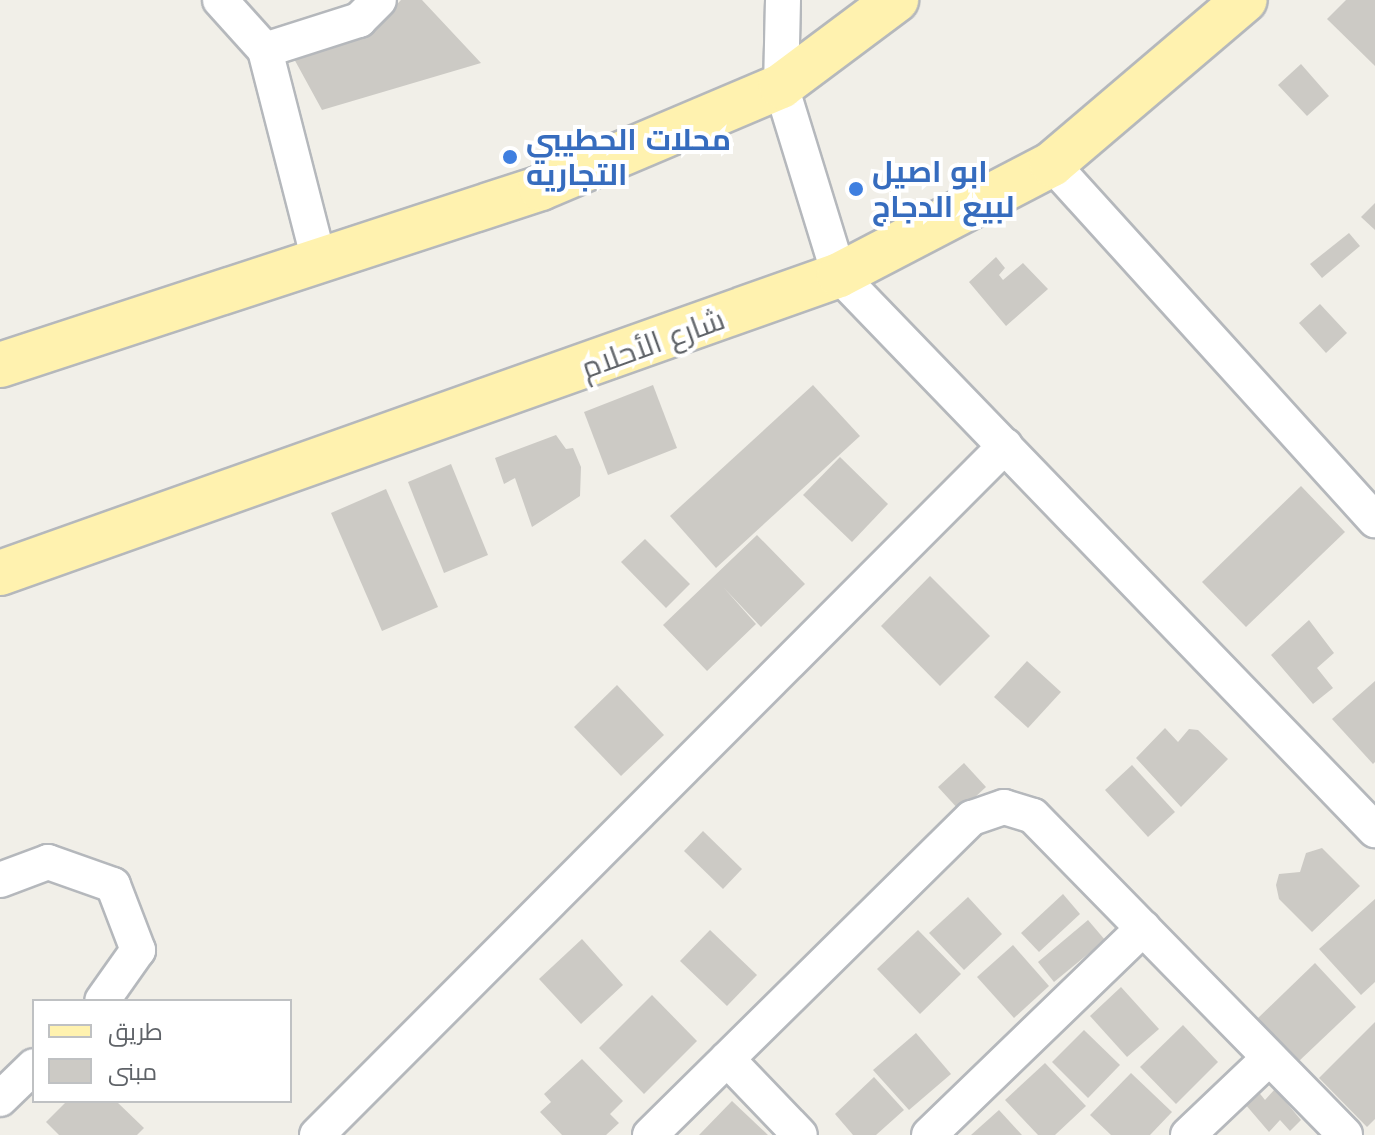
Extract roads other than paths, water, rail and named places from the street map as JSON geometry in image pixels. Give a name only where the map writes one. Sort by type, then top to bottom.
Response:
[{"type":"main road","points":[[0,365],[541,188],[781,86],[896,0]]},
{"type":"main road","name":"شارع الأحلام","points":[[0,573],[839,275],[1052,164],[1245,0]]},
{"type":"street","points":[[220,0],[265,50],[319,261]]},
{"type":"street","points":[[265,50],[359,20],[379,0]]},
{"type":"street","points":[[783,0],[781,86],[839,275],[1375,830]]},
{"type":"street","points":[[1052,164],[1375,520]]},
{"type":"street","points":[[317,1135],[1005,446]]},
{"type":"street","points":[[650,1135],[972,818],[1004,807],[1033,816],[1345,1135]]},
{"type":"street","points":[[0,880],[48,862],[113,885],[138,950],[103,999]]},
{"type":"street","points":[[929,1135],[1143,928]]},
{"type":"street","points":[[1188,1135],[1269,1058]]},
{"type":"street","points":[[727,1059],[800,1135]]},
{"type":"street","points":[[0,1099],[32,1068]]},
{"type":"place","name":"محلات الحطيبي التجاريه","points":[[510,157]]},
{"type":"place","name":"ابو اصيل لبيع الدجاج","points":[[856,189]]}]
